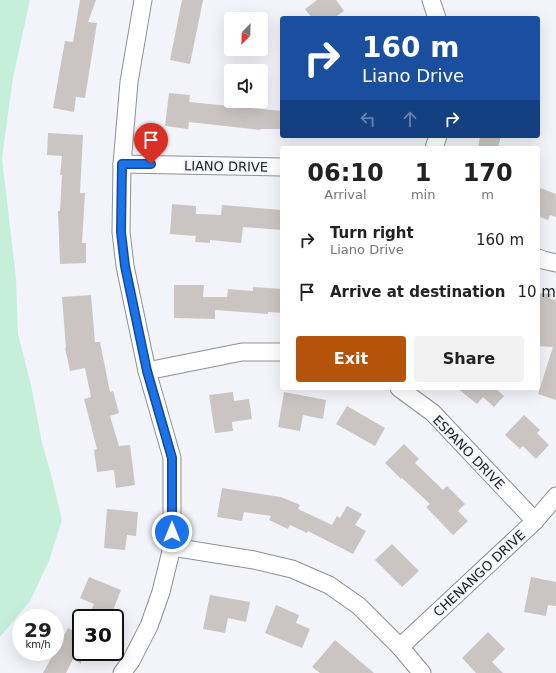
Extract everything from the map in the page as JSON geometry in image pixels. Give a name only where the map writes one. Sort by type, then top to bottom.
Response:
[{"type":"street","points":[[122,673],[131,661],[149,626],[161,592],[172,547],[172,458],[147,371],[125,266],[121,232],[122,164],[129,82],[143,0]]},
{"type":"street","points":[[431,0],[436,16]]},
{"type":"street","name":"LIANO DRIVE","points":[[122,164],[280,167]]},
{"type":"street","points":[[540,259],[556,262]]},
{"type":"street","points":[[147,371],[242,352],[280,352]]},
{"type":"street","name":"ESPANO DRIVE","points":[[403,390],[433,413],[535,520]]},
{"type":"street","name":"CHENANGO DRIVE","points":[[400,647],[535,520],[556,496]]},
{"type":"street","points":[[172,547],[262,562],[292,569],[328,584],[359,606],[400,647],[422,673]]},
{"type":"green space","points":[[0,0],[30,0],[13,78],[2,158],[16,278],[18,334],[31,385],[42,443],[62,520],[49,561],[30,601],[23,609],[12,609],[12,623],[0,637]]},
{"type":"building","points":[[80,0],[96,0],[88,22],[97,23],[85,98],[76,97],[74,112],[53,108],[65,41],[73,42]]},
{"type":"building","points":[[182,0],[203,0],[190,64],[170,60]]},
{"type":"building","points":[[317,0],[336,0],[344,11],[337,16],[310,16],[305,9]]},
{"type":"building","points":[[169,93],[190,95],[189,102],[224,105],[224,108],[251,108],[280,111],[280,129],[260,130],[189,122],[188,129],[165,126]]},
{"type":"building","points":[[48,133],[83,135],[80,193],[85,193],[82,243],[86,243],[86,263],[60,264],[58,211],[60,211],[62,175],[60,175],[62,156],[47,155]]},
{"type":"building","points":[[480,138],[500,138],[498,146],[478,146]]},
{"type":"building","points":[[540,188],[556,194],[556,217],[550,215],[548,220],[540,217]]},
{"type":"building","points":[[172,204],[196,206],[196,214],[221,215],[222,205],[280,210],[280,230],[243,227],[241,243],[210,240],[210,243],[195,242],[196,236],[170,234]]},
{"type":"building","points":[[174,285],[204,285],[203,297],[227,297],[228,289],[253,291],[253,287],[280,289],[280,313],[268,312],[268,314],[215,310],[215,319],[174,318]]},
{"type":"building","points":[[540,293],[551,294],[550,299],[556,300],[556,400],[538,394],[553,347],[540,346]]},
{"type":"building","points":[[91,295],[95,342],[100,342],[110,392],[113,391],[119,413],[110,416],[119,446],[130,445],[135,485],[116,488],[114,470],[97,472],[94,450],[97,449],[84,399],[91,397],[85,368],[70,371],[65,348],[62,297]]},
{"type":"building","points":[[460,390],[497,390],[504,396],[494,407],[483,397],[477,404]]},
{"type":"building","points":[[233,392],[234,401],[249,399],[252,419],[232,422],[233,431],[215,433],[209,395]]},
{"type":"building","points":[[284,392],[326,400],[323,419],[303,415],[300,431],[278,427]]},
{"type":"building","points":[[347,406],[385,428],[375,446],[336,424]]},
{"type":"building","points":[[524,415],[540,430],[537,433],[549,445],[536,459],[523,446],[520,449],[505,435]]},
{"type":"building","points":[[404,444],[419,459],[415,463],[443,490],[447,486],[465,504],[458,511],[468,521],[453,535],[426,507],[430,504],[385,463]]},
{"type":"building","points":[[222,488],[281,497],[300,505],[298,509],[332,525],[337,516],[340,518],[347,506],[362,514],[355,525],[366,531],[353,554],[308,531],[307,533],[290,525],[288,529],[269,520],[271,516],[244,512],[242,521],[217,517]]},
{"type":"building","points":[[107,509],[138,512],[136,536],[127,535],[125,550],[104,548]]},
{"type":"building","points":[[392,544],[419,571],[402,587],[375,560]]},
{"type":"building","points":[[89,577],[121,590],[114,609],[92,609],[94,604],[80,598]]},
{"type":"building","points":[[531,577],[556,582],[556,606],[548,605],[546,616],[524,612]]},
{"type":"building","points":[[210,595],[250,602],[246,622],[228,618],[225,633],[203,629]]},
{"type":"building","points":[[276,605],[299,615],[296,623],[310,629],[302,648],[265,633]]},
{"type":"building","points":[[68,628],[72,630],[72,661],[66,673],[43,673],[50,661],[64,661],[64,635]]},
{"type":"building","points":[[488,632],[505,649],[492,662],[503,673],[476,673],[462,658]]},
{"type":"building","points":[[335,640],[374,673],[320,673],[312,667]]},
{"type":"route","points":[[151,164],[122,164],[121,232],[125,266],[147,371],[172,458],[172,532]]}]
